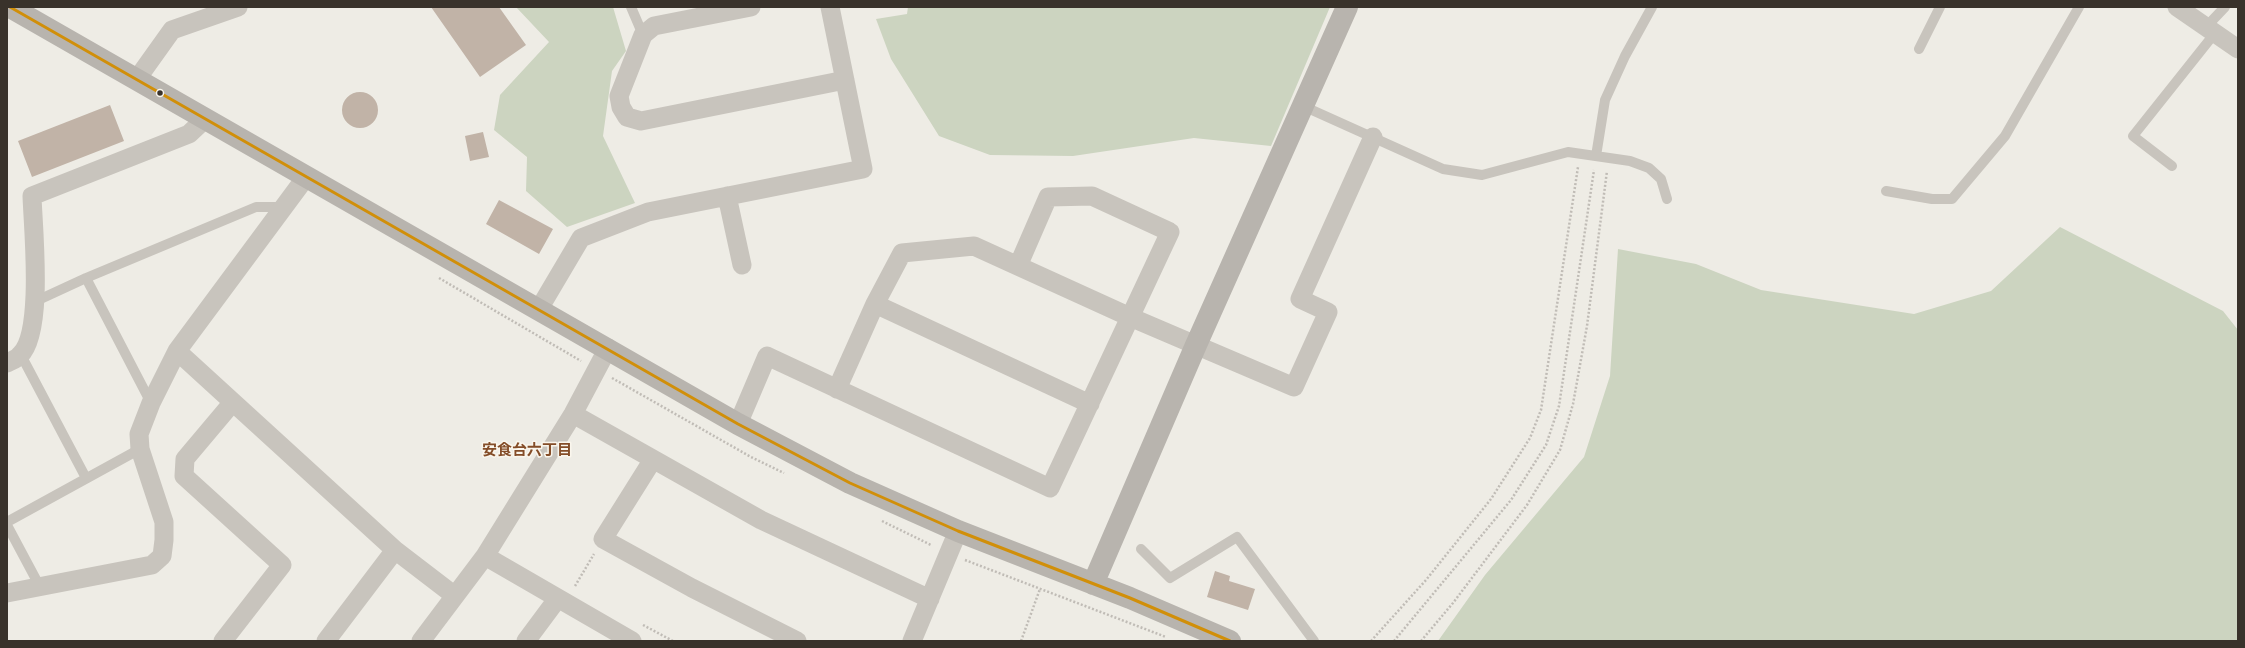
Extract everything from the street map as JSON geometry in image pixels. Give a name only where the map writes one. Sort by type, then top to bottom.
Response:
[{"type":"street","points":[[10,7],[608,348],[738,424],[850,483],[958,531],[1093,584],[1230,641]]},
{"type":"street","points":[[138,79],[172,30],[238,7]]},
{"type":"street","points":[[539,309],[581,238],[648,212],[863,169],[830,7]]},
{"type":"street","points":[[1093,584],[1196,345],[1347,7]]},
{"type":"street","points":[[2177,7],[2238,49]]},
{"type":"street","points":[[744,8],[654,26],[643,35],[619,96],[621,107],[626,117],[641,121],[845,80]]},
{"type":"street","points":[[14,359],[31,334],[36,284],[32,196],[188,134],[205,119]]},
{"type":"street","points":[[837,389],[875,304],[902,253],[974,246],[1130,317],[1294,387],[1328,312],[1300,299],[1373,137]]},
{"type":"street","points":[[7,592],[152,565],[162,556],[164,522],[140,449],[139,434],[151,403],[177,351],[306,177]]},
{"type":"street","points":[[726,196],[742,265]]},
{"type":"street","points":[[738,424],[767,356],[1050,488],[1170,232],[1092,196],[1048,196],[1018,266]]},
{"type":"street","points":[[875,304],[1090,404]]},
{"type":"street","points":[[422,641],[485,556],[573,414],[608,348]]},
{"type":"street","points":[[177,351],[395,550],[456,596]]},
{"type":"street","points":[[223,641],[282,565],[184,476],[185,459],[233,402]]},
{"type":"street","points":[[573,414],[652,460],[761,520],[930,599]]},
{"type":"street","points":[[652,460],[603,539],[699,592],[797,641]]},
{"type":"street","points":[[912,641],[958,531]]},
{"type":"street","points":[[326,641],[395,550]]},
{"type":"street","points":[[485,556],[631,641]]},
{"type":"street","points":[[526,641],[558,598]]},
{"type":"lane","points":[[631,7],[643,35]]},
{"type":"lane","points":[[1596,156],[1605,100],[1625,56],[1652,7]]},
{"type":"lane","points":[[1919,48],[1940,7]]},
{"type":"lane","points":[[1886,190],[1932,199],[1952,199],[2005,136],[2079,7]]},
{"type":"lane","points":[[2172,166],[2133,136],[2211,30],[2225,7]]},
{"type":"lane","points":[[1303,106],[1443,169],[1482,175],[1568,152],[1630,161],[1649,168],[1661,179],[1667,198]]},
{"type":"lane","points":[[34,302],[86,278],[256,207],[284,207]]},
{"type":"lane","points":[[86,278],[151,403]]},
{"type":"lane","points":[[14,359],[86,478]]},
{"type":"lane","points":[[39,585],[7,524],[86,478],[140,449]]},
{"type":"lane","points":[[1141,549],[1170,578],[1237,537],[1314,641]]},
{"type":"path","points":[[1371,641],[1426,580],[1491,499],[1530,438],[1541,410],[1580,153]]},
{"type":"path","points":[[1394,641],[1511,500],[1546,445],[1559,406],[1596,156]]},
{"type":"path","points":[[1421,641],[1453,603],[1527,505],[1560,450],[1572,404],[1587,326],[1609,157]]},
{"type":"path","points":[[574,586],[603,539]]},
{"type":"path","points":[[1021,641],[1047,567]]},
{"type":"green space","points":[[516,7],[613,7],[626,51],[612,71],[603,136],[635,203],[567,227],[526,191],[527,157],[494,130],[500,95],[549,42]]},
{"type":"green space","points":[[908,7],[1330,7],[1271,146],[1194,138],[1073,156],[990,155],[939,136],[891,59],[876,19],[907,14]]},
{"type":"green space","points":[[2060,227],[2223,311],[2238,330],[2238,641],[1438,641],[1485,575],[1584,457],[1610,376],[1618,249],[1696,264],[1761,290],[1914,314],[1991,291]]},
{"type":"building","points":[[431,7],[499,7],[526,45],[480,77]]},
{"type":"building","points":[[364,92],[373,97],[377,103],[377,117],[373,123],[364,128],[356,128],[347,123],[343,117],[342,106],[347,97],[353,93]]},
{"type":"building","points":[[110,105],[124,141],[32,177],[18,141]]},
{"type":"building","points":[[483,132],[489,157],[470,161],[465,136]]},
{"type":"building","points":[[499,200],[553,229],[539,254],[486,224]]},
{"type":"building","points":[[1215,571],[1230,576],[1229,581],[1255,589],[1248,610],[1207,597]]},
{"type":"transit line","points":[[10,7],[738,424],[850,483],[958,531],[1130,598],[1230,641]]},
{"type":"district","name":"安食台六丁目","points":[[527,451]]}]
